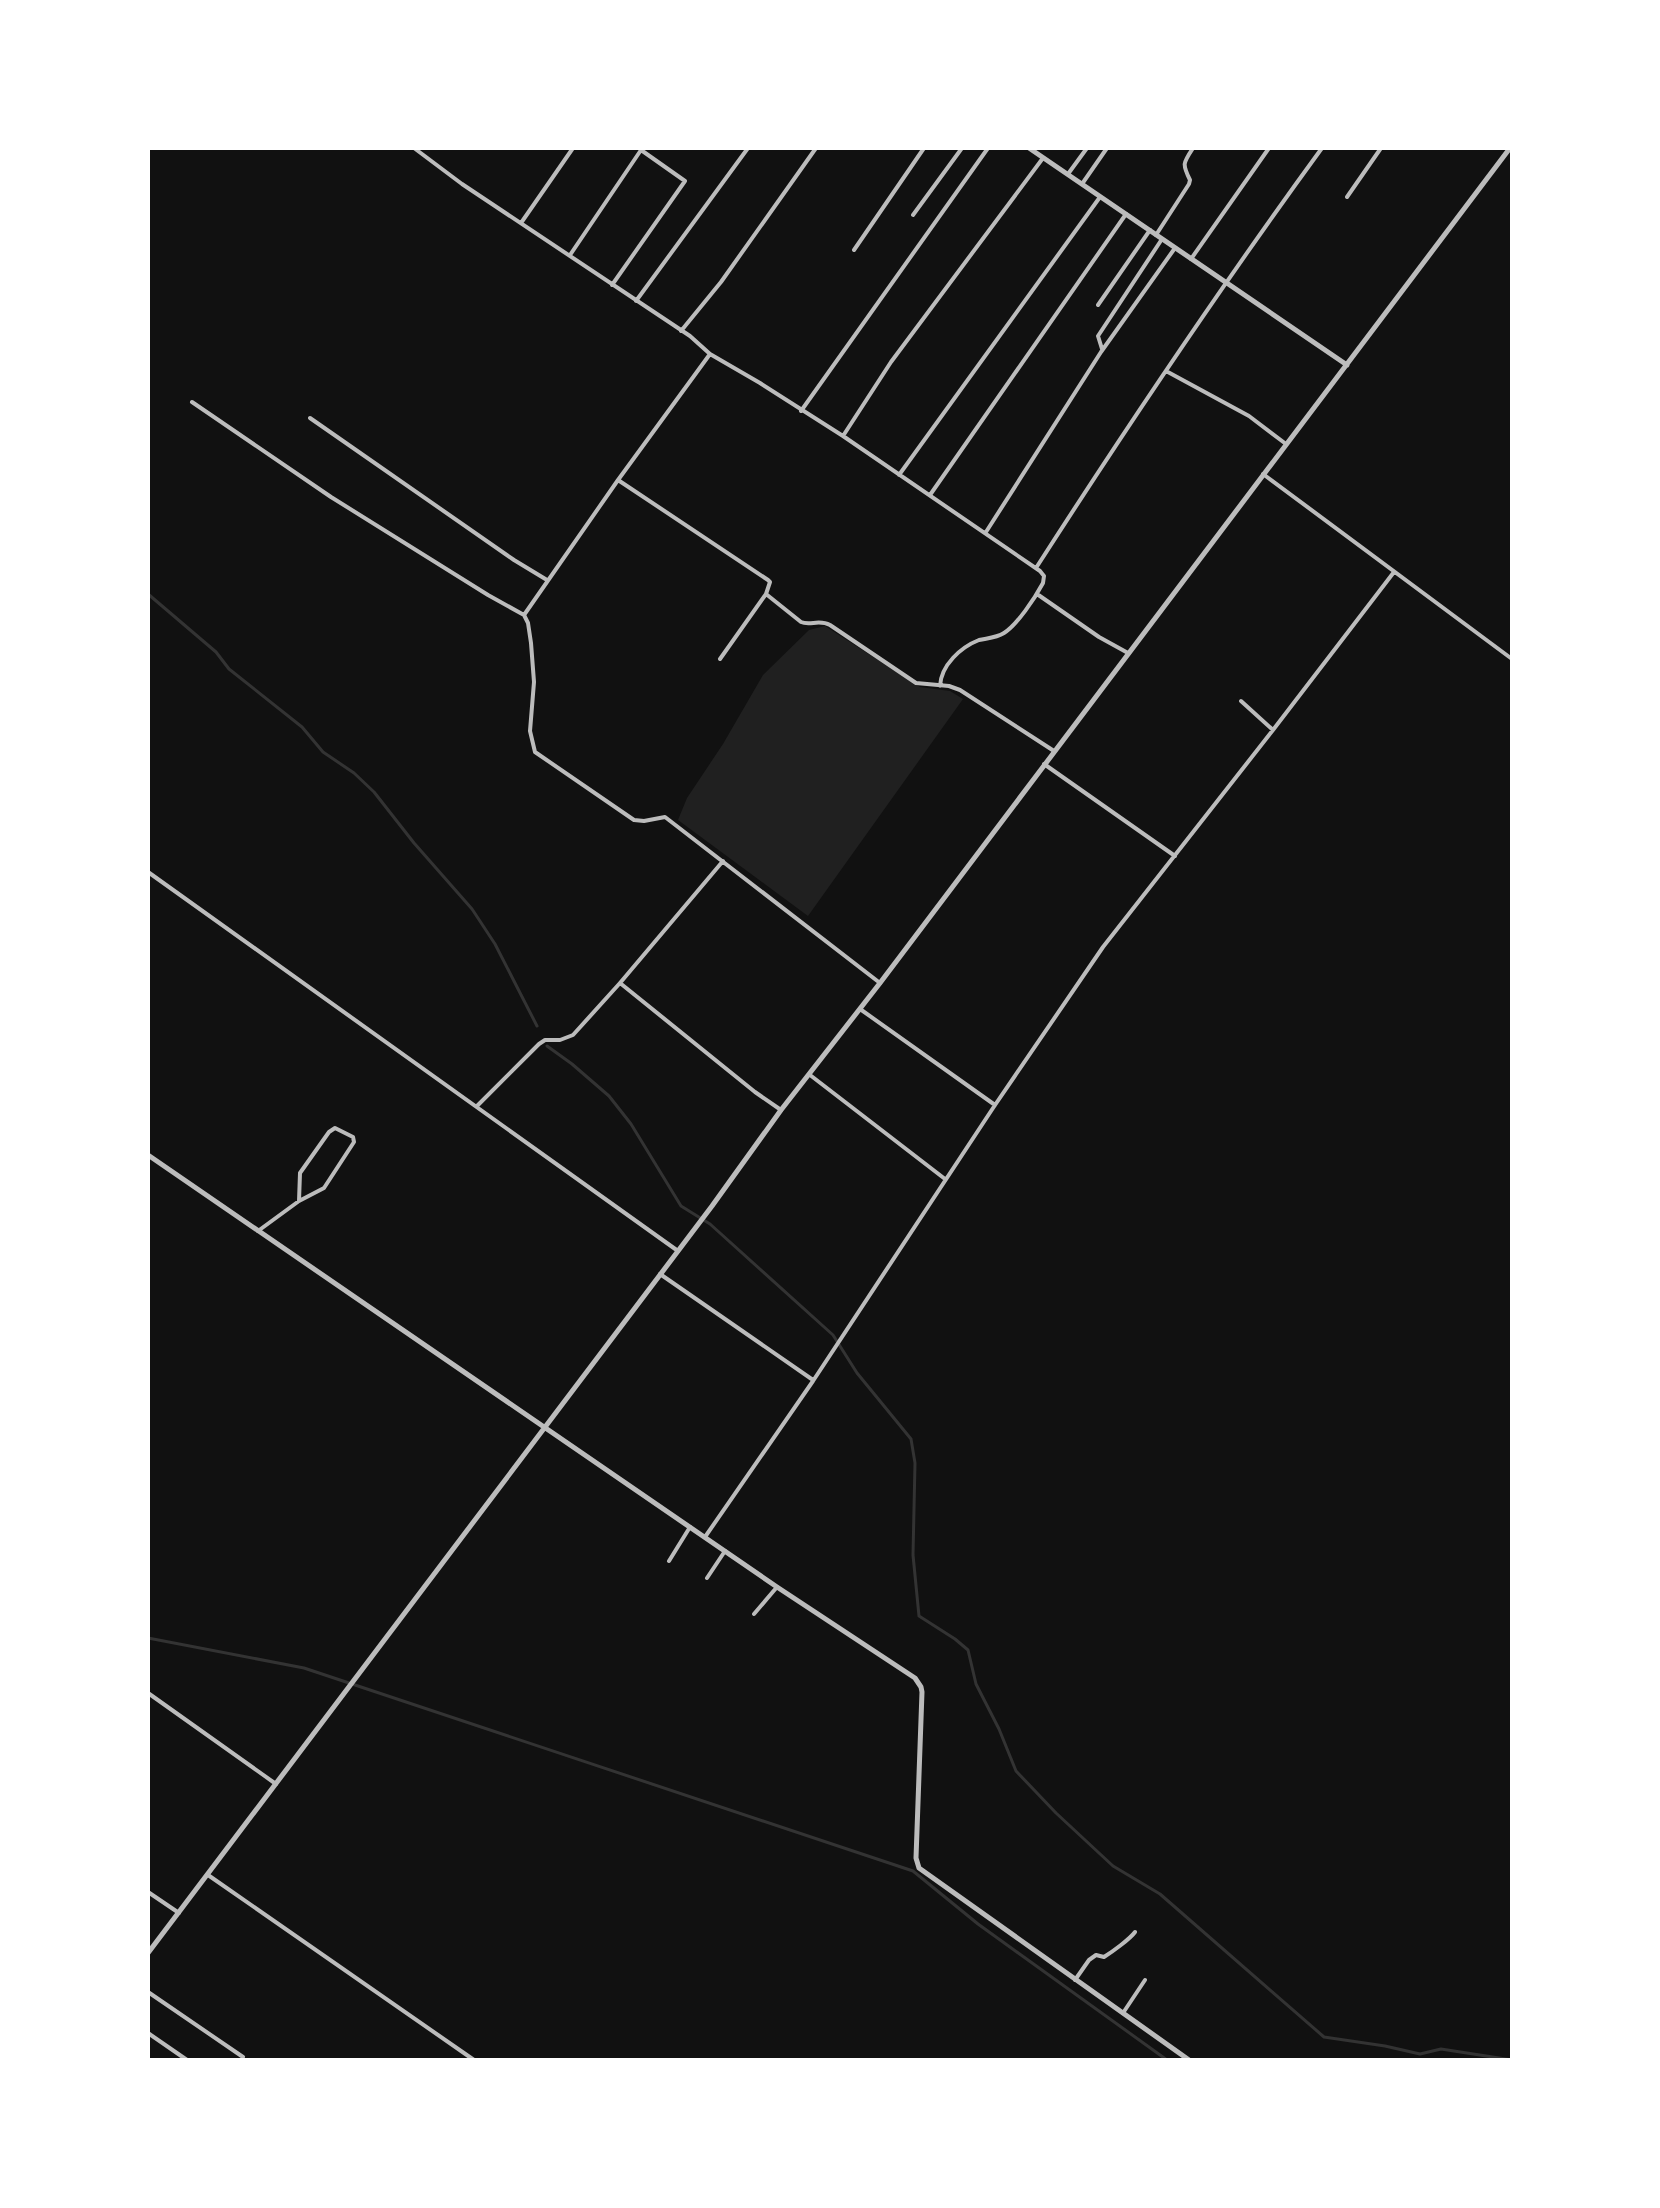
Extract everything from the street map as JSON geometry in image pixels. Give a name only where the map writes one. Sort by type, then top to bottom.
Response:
[{"type":"street","points":[[414,148],[690,336],[710,354],[843,436],[1044,576],[1037,594],[1003,634],[980,640],[958,652],[942,673],[940,686]]},
{"type":"street","points":[[521,223],[573,148]]},
{"type":"street","points":[[636,301],[748,148]]},
{"type":"street","points":[[681,331],[721,282],[816,148]]},
{"type":"street","points":[[854,250],[924,148]]},
{"type":"street","points":[[913,215],[962,148]]},
{"type":"street","points":[[801,411],[988,148]]},
{"type":"street","points":[[1029,148],[1347,365]]},
{"type":"street","points":[[1068,174],[1087,148]]},
{"type":"street","points":[[1082,184],[1107,148]]},
{"type":"street","points":[[1101,352],[1098,336],[1189,184],[1184,163],[1193,148]]},
{"type":"street","points":[[1191,259],[1269,148]]},
{"type":"street","points":[[1036,568],[1114,446],[1322,148]]},
{"type":"street","points":[[1347,197],[1381,148]]},
{"type":"street","points":[[148,1953],[695,1229],[781,1110],[1510,148]]},
{"type":"street","points":[[570,255],[642,149],[685,181],[612,285]]},
{"type":"street","points":[[843,436],[891,362],[1043,158]]},
{"type":"street","points":[[899,475],[1100,197]]},
{"type":"street","points":[[930,495],[1126,214]]},
{"type":"street","points":[[1098,305],[1156,235]]},
{"type":"street","points":[[986,533],[1101,352],[1175,248]]},
{"type":"street","points":[[524,615],[710,354]]},
{"type":"street","points":[[1166,371],[1249,416],[1286,444]]},
{"type":"street","points":[[192,402],[331,497],[524,615],[531,643],[534,682],[530,731],[535,752],[634,820],[665,817],[880,983]]},
{"type":"street","points":[[310,418],[547,580]]},
{"type":"street","points":[[1263,474],[1512,659]]},
{"type":"street","points":[[618,480],[770,582],[766,594],[720,659]]},
{"type":"street","points":[[705,1537],[1103,947],[1394,572]]},
{"type":"street","points":[[766,594],[801,622],[822,621],[830,625],[916,683],[960,690],[1054,751]]},
{"type":"street","points":[[1037,594],[1128,653]]},
{"type":"street","points":[[1241,701],[1273,730]]},
{"type":"street","points":[[1044,764],[1175,856]]},
{"type":"street","points":[[477,1107],[539,1044],[573,1035],[723,861]]},
{"type":"street","points":[[148,872],[678,1251]]},
{"type":"street","points":[[620,983],[781,1110]]},
{"type":"street","points":[[860,1009],[995,1105]]},
{"type":"street","points":[[810,1075],[945,1179]]},
{"type":"street","points":[[258,1231],[299,1201],[324,1188],[354,1142],[353,1137],[335,1128],[329,1132],[300,1173],[299,1201]]},
{"type":"street","points":[[148,1155],[777,1587],[915,1678],[921,1687],[916,1858],[919,1868],[1189,2060]]},
{"type":"street","points":[[660,1274],[813,1381]]},
{"type":"street","points":[[669,1561],[690,1527]]},
{"type":"street","points":[[707,1578],[725,1551]]},
{"type":"street","points":[[754,1614],[777,1587]]},
{"type":"street","points":[[148,1693],[276,1784]]},
{"type":"street","points":[[208,1875],[474,2060]]},
{"type":"street","points":[[148,1892],[179,1913]]},
{"type":"street","points":[[1075,1980],[1089,1960],[1096,1955],[1104,1957],[1135,1932]]},
{"type":"street","points":[[1123,2013],[1145,1980]]},
{"type":"street","points":[[148,1992],[243,2057]]},
{"type":"street","points":[[148,2033],[187,2060]]},
{"type":"shaded area","points":[[825,626],[920,687],[950,691],[963,699],[808,916],[678,820],[687,798],[763,675],[809,630]]},
{"type":"waterway","points":[[148,594],[216,652],[229,669],[302,727],[323,752],[354,773],[374,792],[472,909],[495,944],[537,1026]]},
{"type":"waterway","points":[[547,1046],[609,1096],[631,1124],[681,1206],[710,1224],[833,1335],[857,1373],[911,1439],[915,1463],[913,1555],[919,1616],[968,1650],[976,1684],[1016,1771],[1113,1866],[1160,1894],[1324,2037],[1420,2054],[1441,2049],[1512,2060]]},
{"type":"waterway","points":[[148,1638],[304,1668],[913,1871],[978,1924],[1167,2060]]}]
